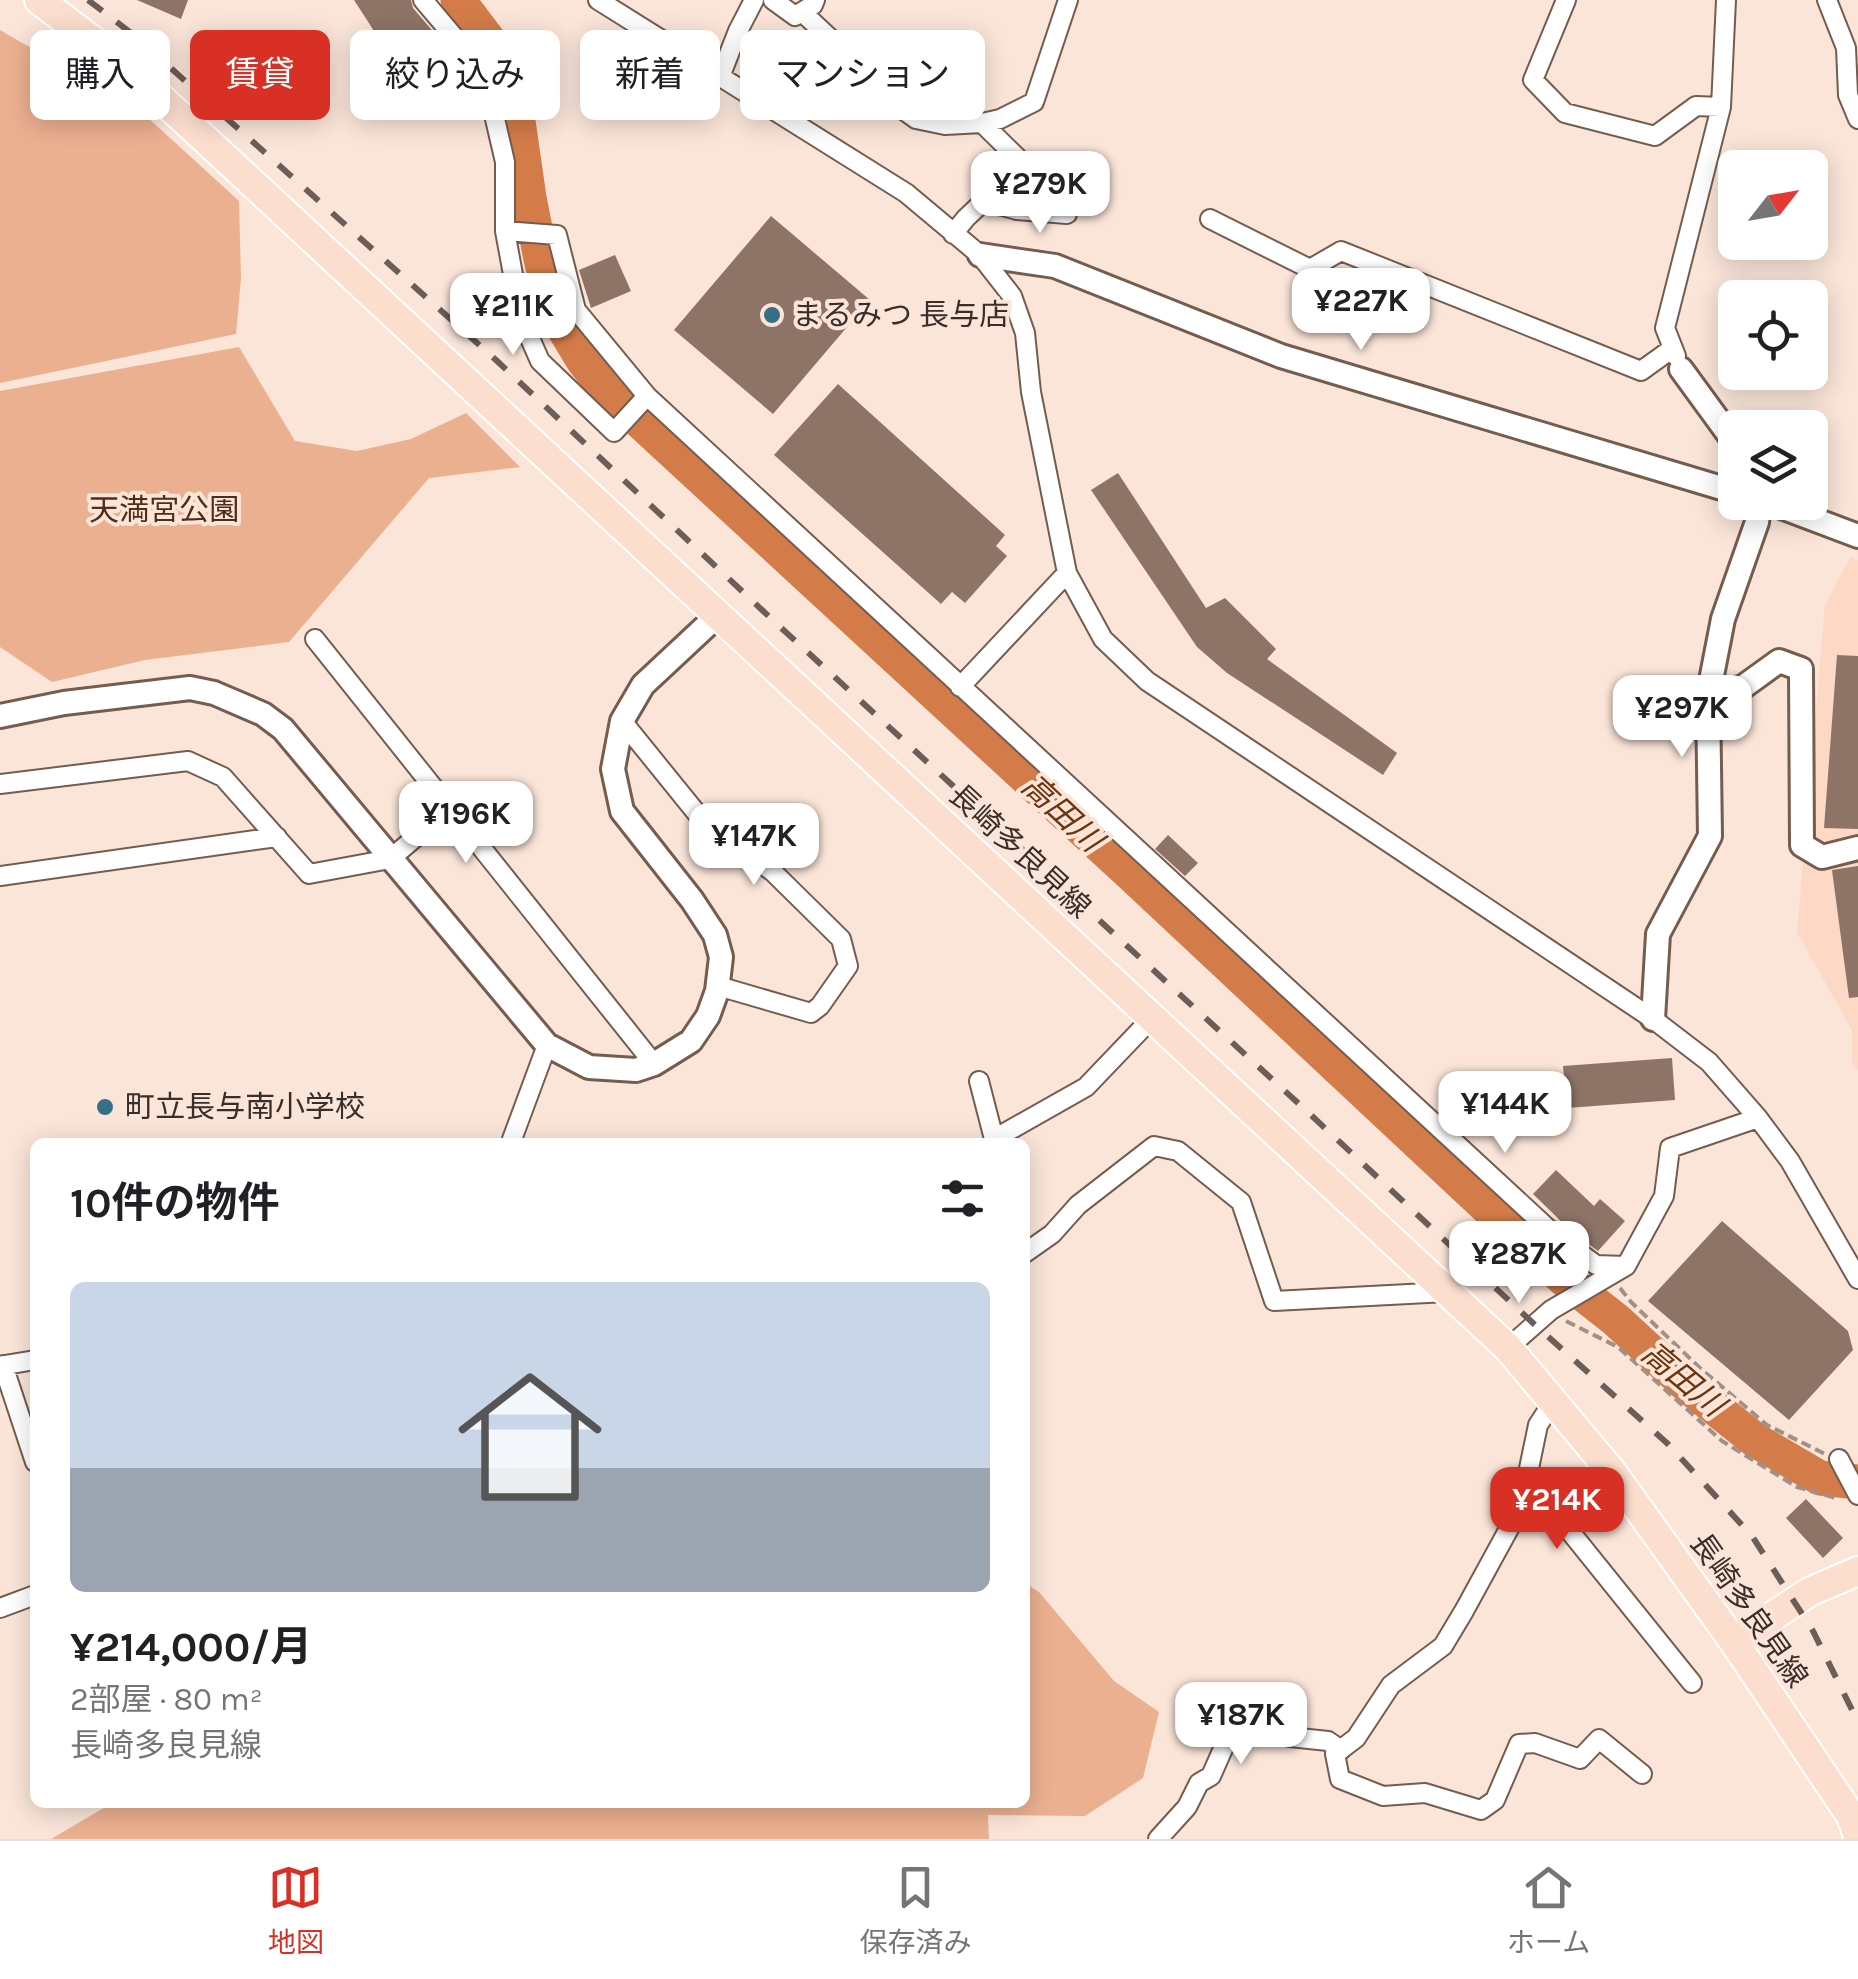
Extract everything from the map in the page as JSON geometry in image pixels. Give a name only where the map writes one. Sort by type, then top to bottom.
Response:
[{"type":"main road","name":"長崎多良見線","points":[[39,0],[125,65],[1508,1348],[1612,1472],[1734,1642],[1851,1816],[1858,1836]]},
{"type":"main road","points":[[1734,1642],[1809,1592],[1858,1571]]},
{"type":"street","points":[[423,0],[468,52],[492,106],[505,162],[504,232],[521,318],[540,361],[614,432],[647,396]]},
{"type":"street","points":[[598,0],[646,30]]},
{"type":"street","points":[[754,0],[720,77],[906,194],[980,255],[1012,296],[1025,333],[1031,392],[1068,573],[1103,639],[1147,681],[1654,1019],[1708,1062],[1790,1161],[1858,1279]]},
{"type":"street","points":[[773,0],[795,16],[808,6],[835,43],[888,99],[916,119],[945,125],[982,124],[1034,102],[1068,0]]},
{"type":"street","points":[[1566,0],[1533,80],[1565,114],[1655,136],[1696,106],[1721,107]]},
{"type":"street","points":[[1718,418],[1677,359],[1665,328],[1721,107],[1726,0]]},
{"type":"street","points":[[1827,0],[1846,48],[1848,96],[1858,118]]},
{"type":"street","points":[[982,124],[1046,186],[1017,210]]},
{"type":"street","points":[[953,234],[984,201],[1017,210],[1067,214]]},
{"type":"street","points":[[1210,218],[1310,268],[1341,251],[1641,371],[1677,359]]},
{"type":"street","points":[[504,232],[557,235],[576,310],[647,396],[1555,1235],[1596,1264],[1618,1271]]},
{"type":"street","points":[[980,255],[1056,266],[1281,356],[1718,487]]},
{"type":"street","points":[[1654,1019],[1658,934],[1710,836],[1708,696],[1723,619],[1757,520]]},
{"type":"street","points":[[1816,520],[1858,536]]},
{"type":"street","points":[[960,687],[1068,573]]},
{"type":"street","points":[[0,716],[64,703],[190,688],[214,693],[263,714],[284,729],[546,1045],[589,1067],[636,1070],[654,1064],[691,1040],[708,1016],[718,986],[721,957],[715,935],[692,900],[622,811],[613,769],[622,721],[643,685],[718,615]]},
{"type":"street","points":[[316,639],[654,1064]]},
{"type":"street","points":[[1708,696],[1742,687],[1779,661],[1801,669],[1802,844],[1822,856],[1858,848]]},
{"type":"street","points":[[622,721],[703,822],[773,872],[841,939],[848,966],[811,1013],[718,986]]},
{"type":"street","points":[[0,784],[188,761],[223,777],[309,874],[390,859],[450,808]]},
{"type":"street","points":[[0,876],[276,837]]},
{"type":"street","points":[[999,1138],[1086,1088],[1152,1018]]},
{"type":"street","points":[[512,1138],[546,1045]]},
{"type":"street","points":[[979,1081],[993,1138]]},
{"type":"street","points":[[1508,1348],[1555,1308],[1618,1271],[1664,1196],[1670,1148],[1758,1118]]},
{"type":"street","points":[[1030,1247],[1052,1234],[1078,1205],[1154,1146],[1178,1151],[1241,1202],[1274,1301],[1447,1292]]},
{"type":"street","points":[[30,1361],[2,1366],[30,1447]]},
{"type":"street","points":[[1553,1402],[1538,1425],[1517,1514],[1464,1611],[1443,1646],[1392,1685],[1356,1738],[1335,1754],[1336,1770],[1340,1779],[1383,1796],[1426,1793],[1481,1810],[1495,1800],[1519,1744],[1536,1743],[1580,1759],[1600,1739],[1642,1774]]},
{"type":"street","points":[[1839,1460],[1850,1498]]},
{"type":"street","points":[[1528,1478],[1692,1683]]},
{"type":"street","points":[[0,1608],[30,1596]]},
{"type":"street","points":[[1158,1839],[1187,1807],[1199,1783],[1211,1776],[1238,1715],[1290,1737],[1328,1741],[1341,1750]]},
{"type":"path","points":[[1618,1271],[1630,1302],[1687,1356],[1767,1424],[1839,1460]]},
{"type":"path","points":[[1555,1308],[1566,1321],[1618,1346],[1722,1442],[1797,1487],[1850,1498]]},
{"type":"shaded area","points":[[1851,557],[1858,560],[1858,1070],[1852,1062],[1852,1030],[1797,932],[1825,604]]},
{"type":"green space","points":[[0,30],[30,47],[30,120],[150,120],[239,201],[241,278],[236,334],[0,383]]},
{"type":"green space","name":"天満宮公園","points":[[239,347],[295,441],[357,451],[411,439],[466,413],[520,467],[429,478],[289,642],[145,660],[52,682],[0,647],[0,391]]},
{"type":"green space","points":[[1030,1586],[1114,1681],[1159,1712],[1143,1778],[1085,1816],[988,1815],[989,1839],[51,1839],[104,1808],[1030,1808]]},
{"type":"building","points":[[137,0],[188,0],[181,19]]},
{"type":"building","points":[[354,0],[411,0],[432,30],[373,30]]},
{"type":"building","name":"まるみつ 長与店","points":[[771,216],[870,300],[773,414],[674,330]]},
{"type":"building","points":[[615,255],[631,291],[591,308],[579,270]]},
{"type":"building","points":[[838,384],[1005,535],[996,546],[1007,556],[965,603],[952,592],[941,604],[774,455]]},
{"type":"building","points":[[1118,473],[1206,608],[1225,598],[1276,649],[1267,659],[1397,753],[1383,775],[1227,673],[1197,647],[1091,490]]},
{"type":"building","points":[[1837,655],[1858,656],[1858,829],[1824,828]]},
{"type":"building","points":[[1168,835],[1198,863],[1185,876],[1155,849]]},
{"type":"building","points":[[1858,866],[1858,997],[1849,998],[1832,870]]},
{"type":"building","points":[[1672,1058],[1675,1100],[1567,1108],[1563,1066]]},
{"type":"building","points":[[1556,1170],[1594,1206],[1600,1199],[1625,1221],[1598,1251],[1533,1194]]},
{"type":"building","points":[[1722,1221],[1848,1331],[1853,1350],[1789,1420],[1648,1301]]},
{"type":"building","points":[[1806,1499],[1843,1538],[1823,1558],[1786,1518]]},
{"type":"waterway","name":"高田川","points":[[458,0],[496,50],[518,121],[529,198],[554,312],[607,391],[1564,1279],[1755,1440],[1820,1478],[1858,1482]]},
{"type":"railway","points":[[88,0],[135,36],[496,360],[777,624],[1668,1444],[1752,1536],[1813,1631],[1858,1722]]},
{"type":"place","name":"まるみつ 長与店","points":[[772,315]]},
{"type":"place","name":"町立長与南小学校","points":[[105,1107]]}]
